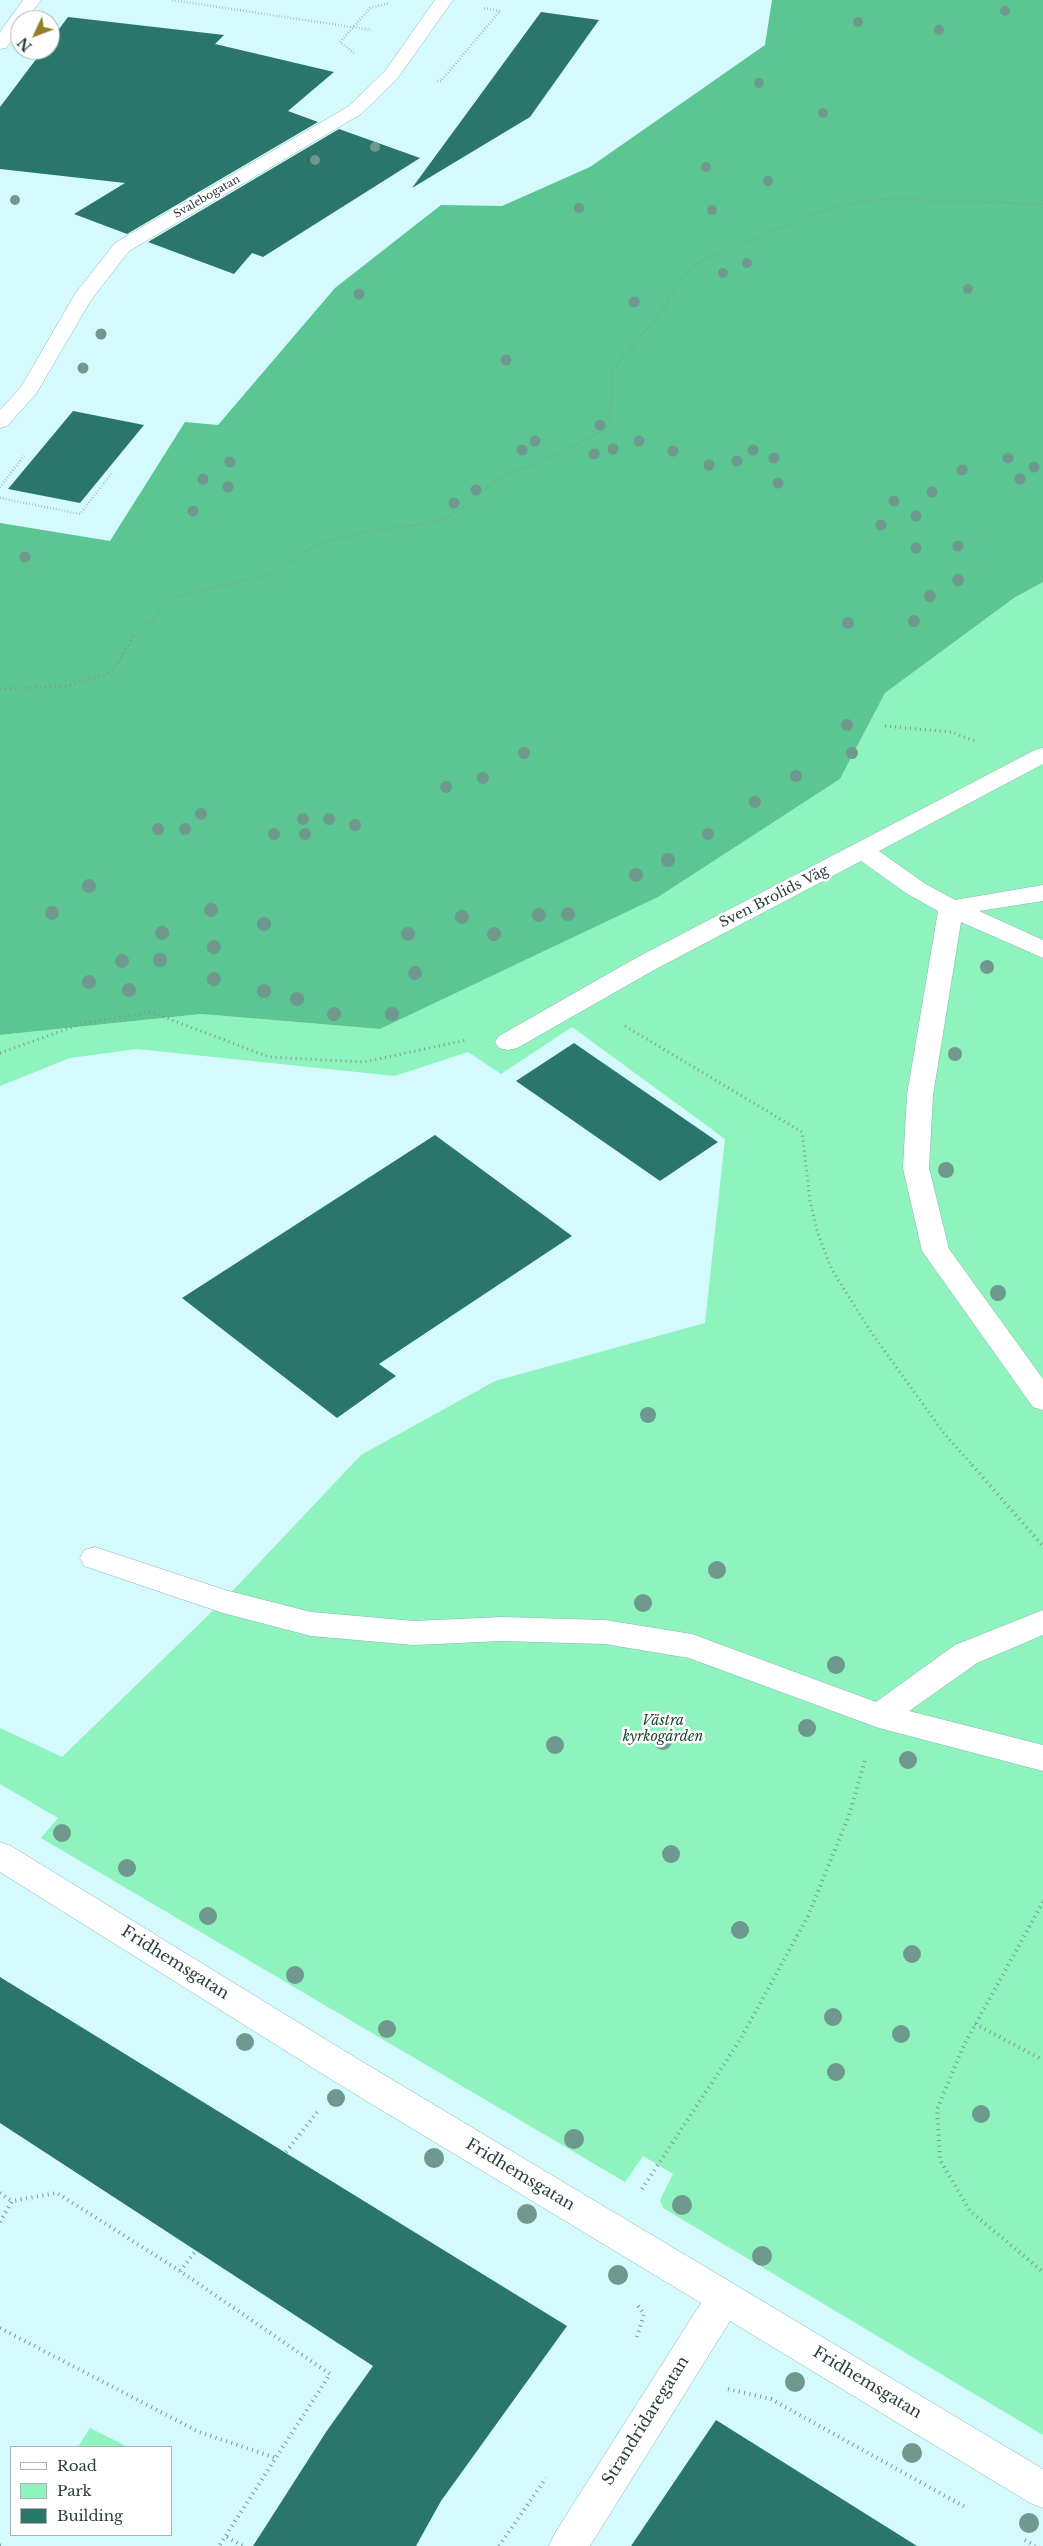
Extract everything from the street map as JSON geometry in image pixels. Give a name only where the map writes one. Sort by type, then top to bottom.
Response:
[{"type":"street","points":[[0,44],[32,0]]},
{"type":"street","name":"Svalebogatan","points":[[0,422],[28,390],[82,298],[122,247],[355,110],[390,75],[444,0]]},
{"type":"street","name":"Sven Brolids Väg","points":[[508,1042],[645,964],[1036,759]]},
{"type":"street","points":[[863,851],[915,888],[951,908],[1043,950]]},
{"type":"street","points":[[951,908],[1043,893]]},
{"type":"street","points":[[951,908],[920,1095],[916,1168],[936,1251],[1043,1400]]},
{"type":"street","points":[[95,1558],[223,1602],[311,1624],[414,1633],[502,1629],[605,1632],[692,1646],[879,1716],[1043,1758]]},
{"type":"street","points":[[879,1716],[966,1654],[1043,1622]]},
{"type":"street","name":"Fridhemsgatan","points":[[0,1855],[358,2077],[1043,2490]]},
{"type":"street","name":"Strandridaregatan","points":[[568,2546],[725,2297]]},
{"type":"path","points":[[172,0],[264,12],[417,38]]},
{"type":"path","points":[[0,689],[66,686],[93,680],[108,674],[117,665],[133,635],[179,596],[270,575],[318,543],[372,531],[428,523],[448,517],[466,506],[498,479],[559,453],[604,430],[610,424],[612,371],[666,306],[675,287],[700,261],[815,214],[859,201],[887,199],[1043,204]]},
{"type":"path","points":[[0,487],[26,454],[17,452]]},
{"type":"path","points":[[0,498],[80,514],[112,473]]},
{"type":"path","points":[[885,726],[951,732],[1036,759]]},
{"type":"path","points":[[581,1000],[802,1132],[810,1201],[818,1234],[832,1270],[871,1332],[943,1432],[1043,1546]]},
{"type":"path","points":[[0,1053],[84,1023],[151,1012],[269,1057],[364,1062],[470,1040],[508,1042]]},
{"type":"path","points":[[614,2231],[740,2040],[808,1916],[850,1815],[879,1716]]},
{"type":"path","points":[[1043,1902],[964,2045],[937,2109],[940,2160],[970,2211],[1043,2272]]},
{"type":"path","points":[[975,2024],[1043,2060]]},
{"type":"path","points":[[0,2193],[12,2201],[57,2193],[180,2271],[330,2374],[227,2537],[219,2546]]},
{"type":"path","points":[[0,2222],[12,2201]]},
{"type":"path","points":[[180,2271],[196,2251]]},
{"type":"path","points":[[632,2300],[644,2314],[636,2340]]},
{"type":"path","points":[[0,2328],[200,2432],[276,2458]]},
{"type":"path","points":[[720,2393],[727,2389],[771,2399],[976,2513]]},
{"type":"path","points":[[499,2546],[548,2475]]},
{"type":"path","points":[[1018,2536],[1035,2546]]},
{"type":"path","points":[[227,2537],[243,2546]]},
{"type":"green space","points":[[772,0],[1043,0],[1043,582],[1014,598],[885,693],[840,779],[658,897],[380,1029],[201,1014],[0,1035],[0,523],[110,541],[185,422],[218,425],[335,288],[441,205],[502,206],[590,167],[765,45]]},
{"type":"green space","name":"Västra kyrkogården","points":[[1043,582],[1043,2435],[663,2208],[660,2200],[673,2174],[643,2156],[625,2182],[41,1838],[58,1818],[0,1784],[0,1728],[62,1757],[223,1601],[361,1455],[495,1381],[705,1323],[725,1139],[572,1027],[501,1074],[468,1052],[395,1076],[137,1049],[70,1058],[0,1086],[0,1035],[201,1014],[380,1029],[657,897],[840,779],[885,693],[1014,598]]},
{"type":"green space","points":[[90,2428],[126,2446],[79,2446]]},
{"type":"building","points":[[541,12],[599,20],[530,117],[412,188]]},
{"type":"building","points":[[68,17],[224,35],[215,44],[334,72],[288,111],[318,122],[127,234],[74,214],[125,183],[0,169],[0,107],[35,60],[60,60],[60,28]]},
{"type":"building","points":[[339,129],[420,158],[263,257],[252,253],[234,274],[148,242]]},
{"type":"building","points":[[73,411],[144,425],[80,503],[8,489]]},
{"type":"building","points":[[574,1043],[718,1142],[660,1181],[516,1081]]},
{"type":"building","points":[[435,1135],[572,1236],[379,1364],[396,1376],[337,1418],[182,1298]]},
{"type":"building","points":[[0,1977],[567,2326],[441,2501],[416,2546],[253,2546],[326,2432],[373,2366],[0,2123]]},
{"type":"building","points":[[716,2420],[917,2546],[631,2546]]}]
